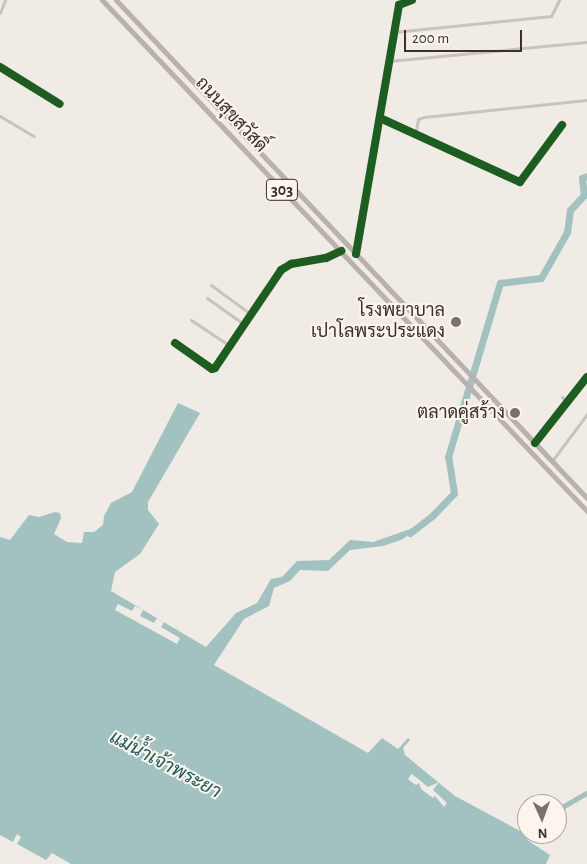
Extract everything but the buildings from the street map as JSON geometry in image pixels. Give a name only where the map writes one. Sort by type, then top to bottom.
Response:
[{"type":"main road","name":"ถนนสุขสวัสดิ์","points":[[102,0],[587,511]]},
{"type":"main road","name":"ถนนสุขสวัสดิ์","points":[[116,0],[587,498]]},
{"type":"street","points":[[0,13],[5,0]]},
{"type":"street","points":[[356,254],[399,3],[412,0]]},
{"type":"street","points":[[394,32],[551,16],[559,0]]},
{"type":"street","points":[[389,61],[587,42]]},
{"type":"street","points":[[0,67],[60,104]]},
{"type":"street","points":[[415,135],[418,119],[424,116],[587,100]]},
{"type":"street","points":[[0,116],[33,136]]},
{"type":"street","points":[[380,118],[520,182],[562,125]]},
{"type":"street","points":[[175,343],[212,369],[287,266],[333,256],[341,251]]},
{"type":"street","points":[[211,285],[252,315]]},
{"type":"street","points":[[207,298],[245,324]]},
{"type":"street","points":[[191,320],[230,346]]},
{"type":"street","points":[[535,443],[587,377]]},
{"type":"street","points":[[562,397],[568,402]]},
{"type":"street","points":[[552,461],[587,414]]},
{"type":"water","name":"แม่น้ำเจ้าพระยา","points":[[178,403],[200,413],[148,502],[148,510],[159,524],[140,554],[115,572],[111,591],[206,647],[236,613],[257,603],[271,579],[282,577],[297,561],[329,560],[350,540],[373,542],[416,527],[418,529],[401,540],[383,546],[350,550],[328,571],[300,570],[290,581],[274,588],[269,606],[244,619],[214,665],[368,753],[382,738],[398,749],[408,738],[410,740],[403,748],[405,755],[455,796],[517,829],[517,844],[533,844],[550,855],[546,864],[71,864],[52,853],[46,860],[17,844],[21,837],[17,834],[13,842],[0,835],[0,537],[10,540],[29,515],[39,517],[55,512],[60,513],[61,518],[54,534],[67,542],[82,543],[84,532],[94,532],[103,525],[104,516],[111,503],[132,492]]},
{"type":"pier","points":[[118,604],[132,611],[135,606],[143,610],[140,616],[154,623],[157,618],[164,622],[161,627],[180,638],[177,644],[115,610]]},
{"type":"pier","points":[[412,774],[428,787],[439,782],[433,790],[447,803],[444,807],[435,796],[433,798],[421,789],[419,783],[416,785],[408,779]]},
{"type":"waterway","points":[[410,533],[433,515],[454,493],[448,457],[500,283],[541,278],[567,232],[570,210],[584,195],[582,178],[587,176]]},
{"type":"waterway","points":[[567,804],[587,793]]},
{"type":"cycle path","points":[[356,254],[399,5],[412,0]]},
{"type":"cycle path","points":[[0,67],[60,104]]},
{"type":"cycle path","points":[[380,118],[520,182],[562,125]]},
{"type":"cycle path","points":[[175,343],[212,369],[215,368],[281,270],[291,264],[326,258],[341,251]]},
{"type":"cycle path","points":[[535,443],[587,377]]},
{"type":"place","name":"โรงพยาบาล เปาโลพระประแดง","points":[[456,322]]},
{"type":"place","name":"ตลาดคู่สร้าง","points":[[515,413]]}]
